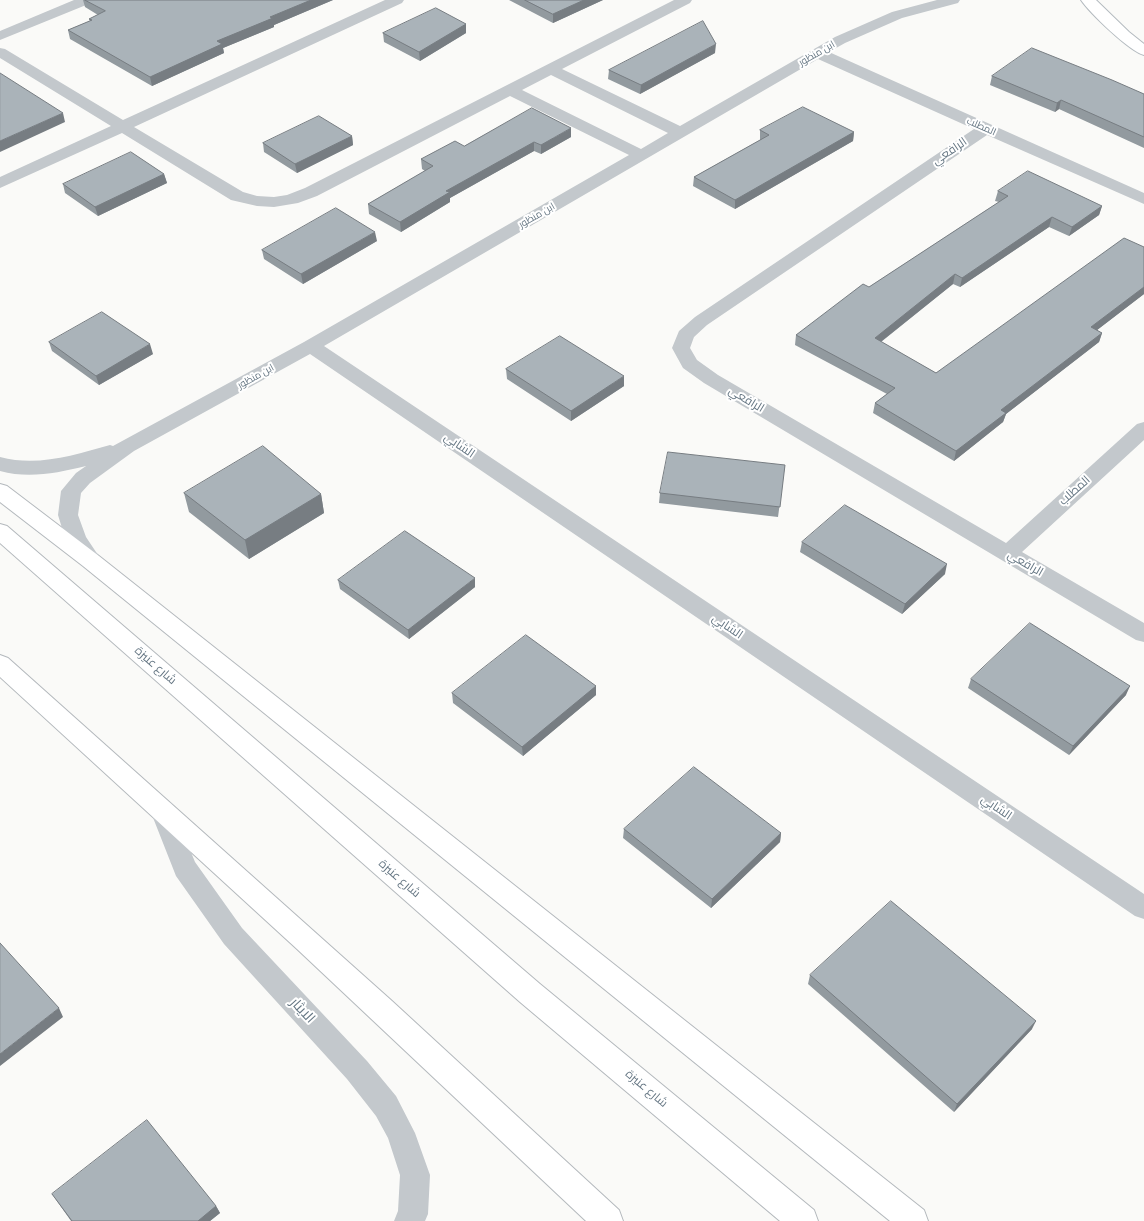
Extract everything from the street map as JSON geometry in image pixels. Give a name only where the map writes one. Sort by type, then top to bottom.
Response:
[{"type":"main road","points":[[1088,0],[1124,35],[1144,51]]},
{"type":"main road","points":[[0,491],[91,562],[912,1221]]},
{"type":"main road","name":"شارع عنيزة","points":[[0,532],[530,993],[803,1221]]},
{"type":"main road","points":[[0,664],[529,1146],[608,1221]]},
{"type":"street","points":[[0,36],[86,0]]},
{"type":"street","points":[[0,183],[122,125],[397,0]]},
{"type":"street","points":[[0,52],[237,196],[255,202],[273,204],[294,200],[311,192],[685,0]]},
{"type":"street","name":"ابن منظور","points":[[91,562],[76,538],[68,515],[71,491],[83,478],[127,446],[311,346],[840,40],[897,15],[953,0]]},
{"type":"street","name":"المطلب","points":[[818,53],[1144,199]]},
{"type":"street","points":[[551,69],[681,133]]},
{"type":"street","points":[[511,90],[641,155]]},
{"type":"street","name":"الرافعي","points":[[985,129],[701,321],[686,335],[681,348],[690,364],[710,379],[1144,634]]},
{"type":"street","name":"الشابي","points":[[311,346],[1144,908]]},
{"type":"street","name":"المطلب","points":[[1007,554],[1144,429]]},
{"type":"street","name":"ابن منظور","points":[[0,464],[8,467],[39,468],[67,465],[127,446]]},
{"type":"street","name":"الايثار","points":[[162,810],[186,868],[233,936],[357,1070],[386,1106],[401,1133],[415,1175],[413,1214],[409,1221]]},
{"type":"building","points":[[85,0],[311,0],[270,17],[273,18],[217,41],[222,44],[150,77],[68,30],[92,20],[89,19],[105,11]]},
{"type":"building","points":[[525,0],[584,0],[553,14]]},
{"type":"building","points":[[436,8],[466,24],[419,52],[383,33]]},
{"type":"building","points":[[703,21],[716,44],[641,85],[609,70]]},
{"type":"building","points":[[1032,48],[1144,94],[1144,137],[1061,100],[1057,103],[992,76]]},
{"type":"building","points":[[0,73],[63,113],[0,141]]},
{"type":"building","points":[[803,107],[854,132],[735,200],[694,177],[769,135],[760,130]]},
{"type":"building","points":[[532,108],[571,128],[541,145],[534,142],[446,191],[450,192],[400,222],[368,204],[433,166],[421,159],[455,141],[464,146]]},
{"type":"building","points":[[319,116],[352,136],[295,164],[263,143]]},
{"type":"building","points":[[131,152],[164,174],[95,207],[63,184]]},
{"type":"building","points":[[1028,171],[1102,206],[1072,227],[1052,217],[962,278],[955,274],[875,338],[936,373],[1124,238],[1144,247],[1144,287],[1091,327],[1102,333],[1001,410],[1006,413],[956,451],[875,403],[895,388],[796,335],[863,284],[869,287],[1008,196],[998,191]]},
{"type":"building","points":[[336,208],[375,232],[301,274],[262,250]]},
{"type":"building","points":[[102,312],[150,344],[96,376],[49,342]]},
{"type":"building","points":[[560,336],[624,376],[571,411],[506,369]]},
{"type":"building","points":[[263,446],[321,494],[245,540],[184,493]]},
{"type":"building","points":[[668,452],[785,465],[780,507],[660,493]]},
{"type":"building","points":[[845,505],[947,564],[905,604],[802,542]]},
{"type":"building","points":[[405,531],[475,578],[408,630],[338,580]]},
{"type":"building","points":[[1030,623],[1130,686],[1073,746],[971,679]]},
{"type":"building","points":[[526,635],[596,686],[522,747],[452,693]]},
{"type":"building","points":[[694,767],[781,833],[712,899],[624,829]]},
{"type":"building","points":[[891,901],[1036,1021],[957,1104],[810,975]]},
{"type":"building","points":[[0,943],[59,1008],[0,1054]]},
{"type":"building","points":[[147,1120],[216,1206],[198,1221],[72,1221],[52,1194]]}]
